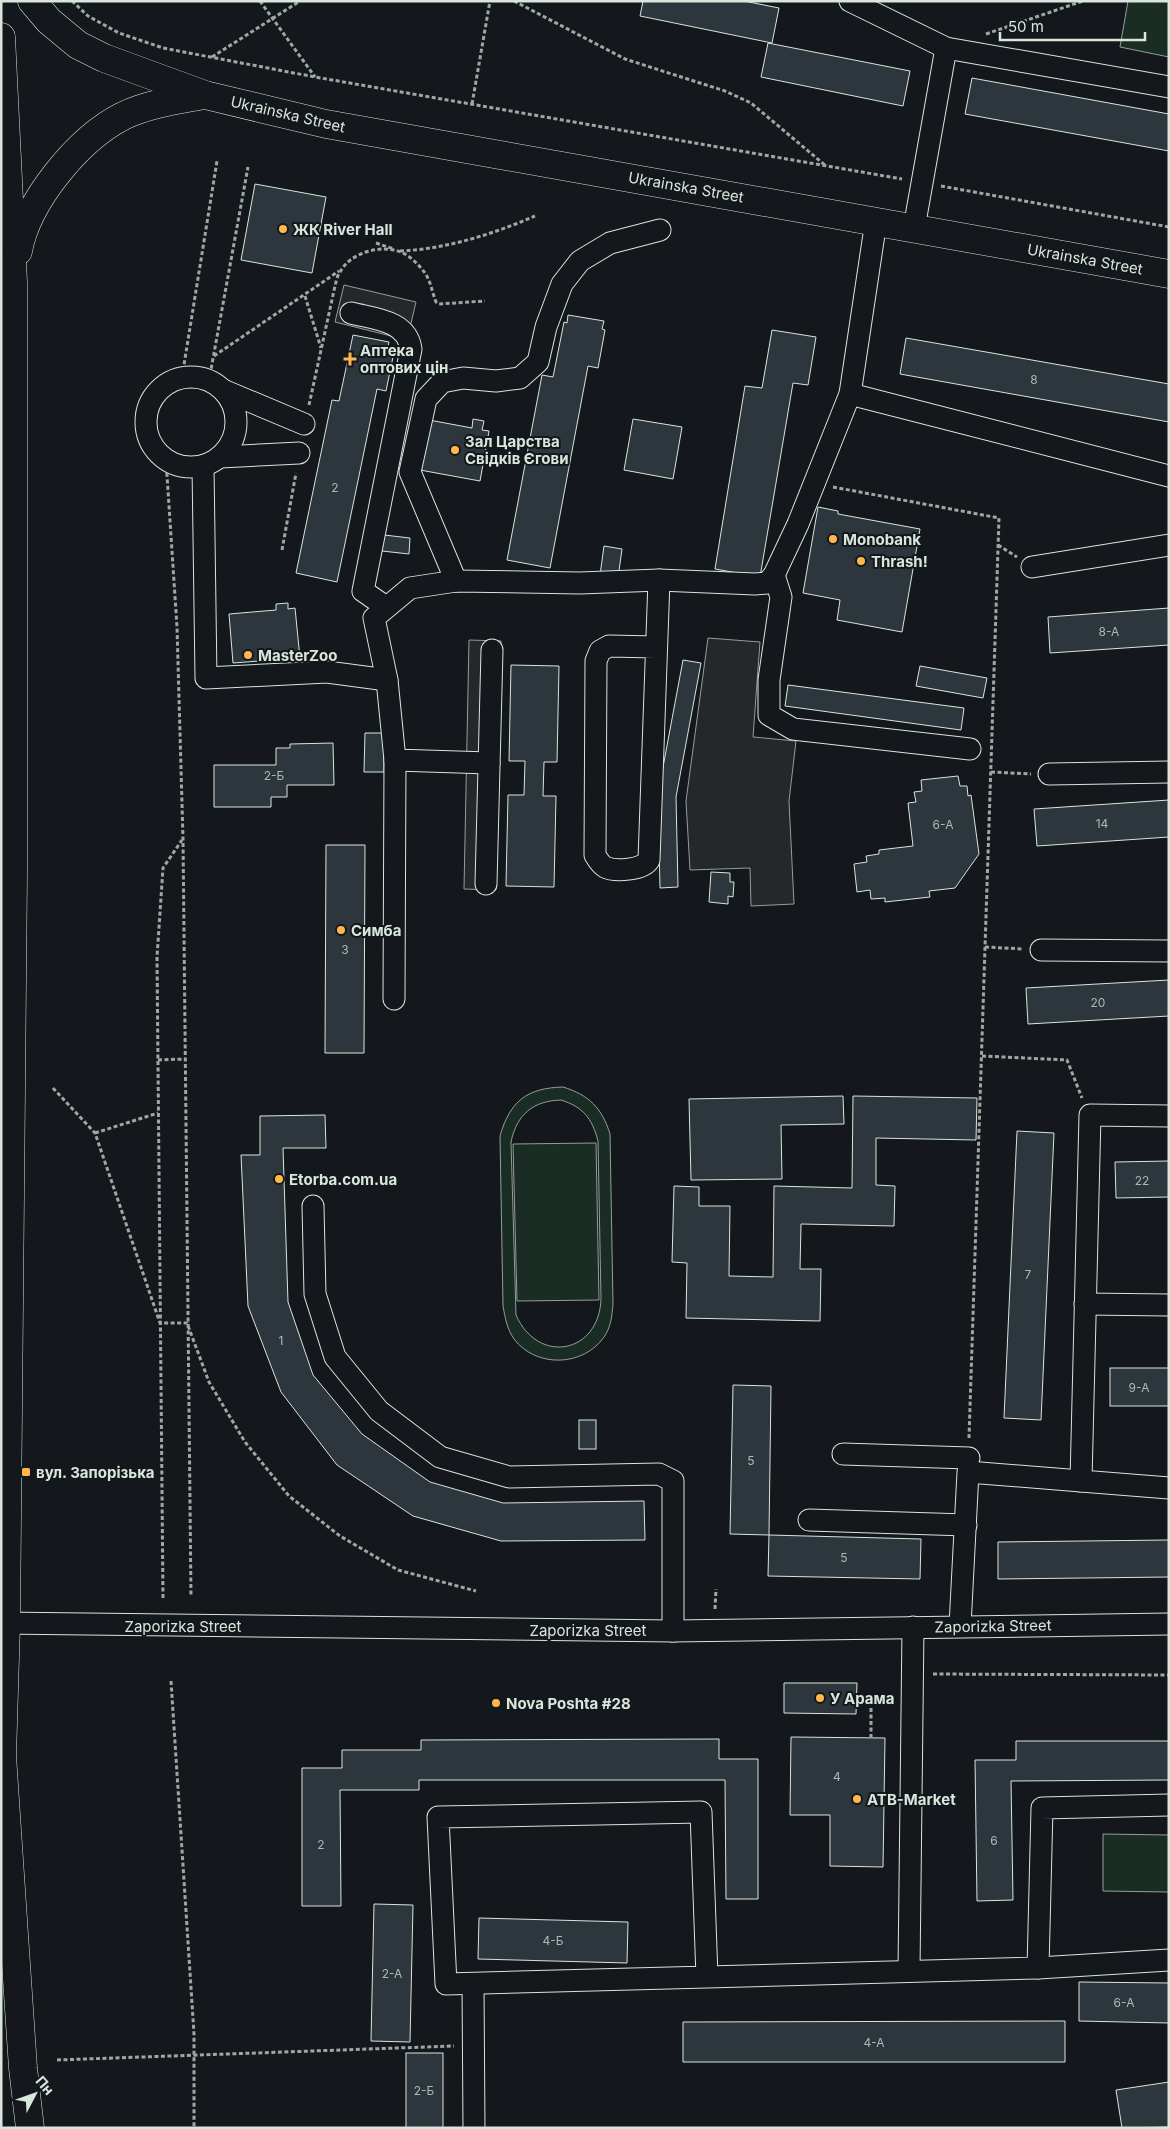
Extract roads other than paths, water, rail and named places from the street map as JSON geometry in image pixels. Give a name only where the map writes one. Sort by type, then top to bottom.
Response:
[{"type":"main road","name":"Ukrainska Street","points":[[32,1],[49,22],[78,45],[104,58],[205,95],[326,124],[1169,274]]},
{"type":"main road","points":[[1,36],[13,282],[7,388],[13,874],[2,1756],[23,2068],[30,2128]]},
{"type":"main road","name":"Ukrainska Street","points":[[13,282],[19,247],[29,217],[46,188],[67,160],[122,117],[154,105],[205,95]]},
{"type":"street","points":[[850,1],[946,48],[1169,87]]},
{"type":"street","points":[[914,228],[946,48]]},
{"type":"street","points":[[394,999],[396,760],[387,680],[374,618],[410,588],[456,581],[580,583],[659,580],[754,584],[767,582],[774,574],[798,524],[850,394],[876,221]]},
{"type":"street","points":[[456,581],[410,472],[426,399],[442,382],[463,378],[496,381],[520,378],[538,362],[546,327],[562,284],[580,260],[610,243],[660,230]]},
{"type":"street","points":[[351,313],[394,325],[404,331],[411,349],[363,591],[386,607]]},
{"type":"street","points":[[299,452],[212,461],[184,467],[166,460],[154,449],[147,434],[146,419],[149,405],[157,392],[168,382],[182,377],[196,377],[304,424]]},
{"type":"street","points":[[216,385],[233,406],[236,424],[232,442],[212,461],[206,678],[327,672],[387,680]]},
{"type":"street","points":[[850,394],[1169,476]]},
{"type":"street","points":[[1032,568],[1169,546]]},
{"type":"street","points":[[774,574],[781,597],[769,680],[769,714],[793,729],[970,749]]},
{"type":"street","points":[[656,647],[608,646],[600,651],[596,661],[595,855],[599,863],[606,868],[638,869],[646,865],[649,860],[659,580]]},
{"type":"street","points":[[486,884],[492,650]]},
{"type":"street","points":[[396,760],[489,763]]},
{"type":"street","points":[[1049,774],[1169,772]]},
{"type":"street","points":[[1041,950],[1169,951]]},
{"type":"street","points":[[1081,1481],[1090,1115],[1169,1116]]},
{"type":"street","points":[[313,1206],[315,1294],[336,1356],[379,1411],[440,1457],[509,1477],[659,1474],[673,1481],[673,1631]]},
{"type":"street","points":[[1085,1304],[1169,1305]]},
{"type":"street","points":[[843,1454],[968,1458]]},
{"type":"street","points":[[960,1626],[968,1472],[1169,1488]]},
{"type":"street","points":[[809,1520],[966,1525]]},
{"type":"street","name":"Zaporizka Street","points":[[4,1624],[673,1631],[1169,1624]]},
{"type":"street","points":[[909,1971],[913,1627]]},
{"type":"street","points":[[1038,1968],[1042,1808],[1169,1805]]},
{"type":"street","points":[[707,1977],[701,1812],[438,1817],[446,1984],[474,1984],[1038,1968],[1169,1960]]},
{"type":"street","points":[[474,1984],[474,2128]]},
{"type":"place","name":"ЖК River Hall","points":[[283,229]]},
{"type":"place","name":"Аптека оптових цін","points":[[350,359]]},
{"type":"place","name":"Зал Царства Свідків Єгови","points":[[455,450]]},
{"type":"place","name":"Monobank","points":[[833,539]]},
{"type":"place","name":"Thrash!","points":[[861,561]]},
{"type":"place","name":"MasterZoo","points":[[248,655]]},
{"type":"place","name":"Симба","points":[[341,930]]},
{"type":"place","name":"Etorba.com.ua","points":[[279,1179]]},
{"type":"place","name":"вул. Запорізька","points":[[26,1472]]},
{"type":"place","name":"У Арама","points":[[820,1698]]},
{"type":"place","name":"Nova Poshta #28","points":[[496,1703]]},
{"type":"place","name":"ATB-Market","points":[[857,1799]]}]
